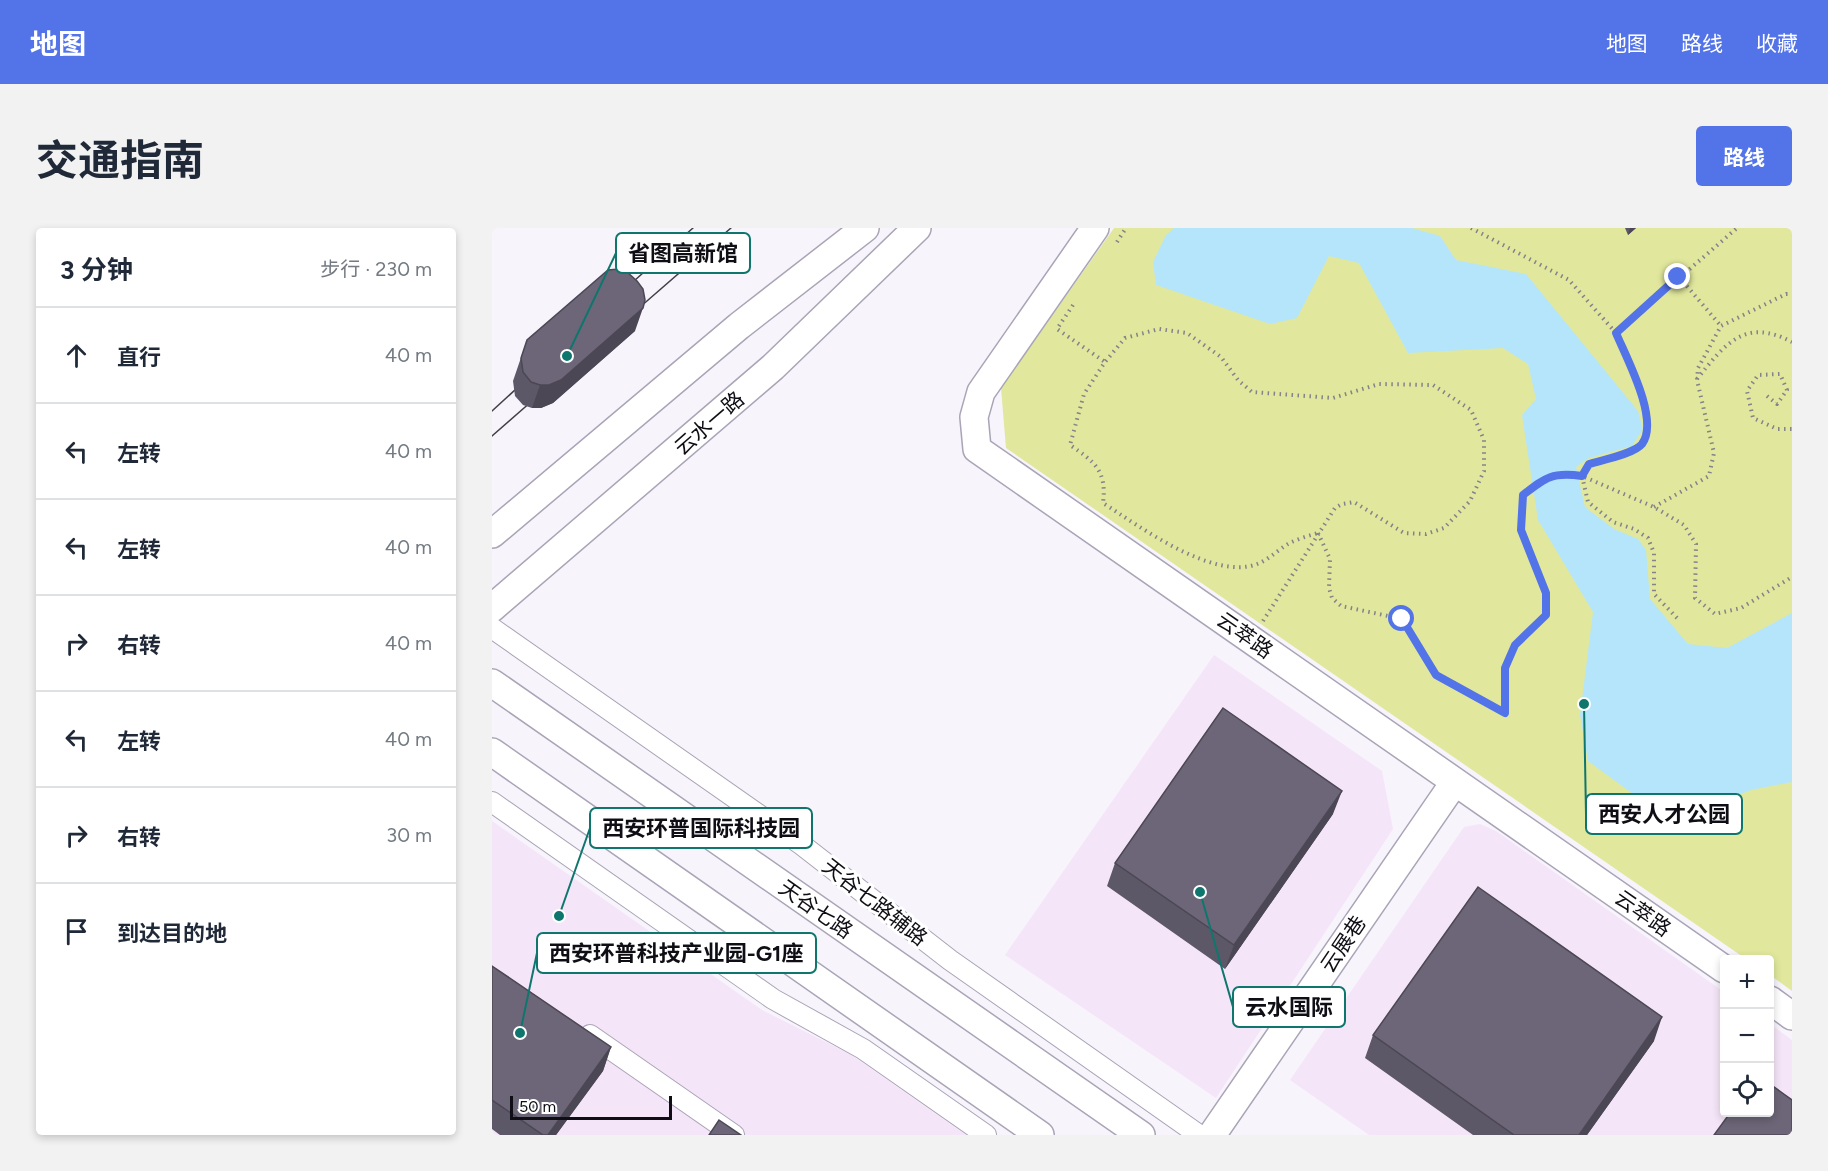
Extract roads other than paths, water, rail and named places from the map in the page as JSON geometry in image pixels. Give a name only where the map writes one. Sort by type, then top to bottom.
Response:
[{"type":"street","points":[[492,534],[739,326],[865,228]]},
{"type":"street","name":"云水一路","points":[[492,608],[773,367],[917,228]]},
{"type":"street","name":"云萃路","points":[[1104,237],[981,392],[974,417],[976,450],[1720,966]]},
{"type":"street","name":"天谷七路辅路","points":[[492,628],[802,845],[950,960],[1198,1135]]},
{"type":"street","name":"天谷七路","points":[[492,683],[1141,1135]]},
{"type":"street","points":[[492,752],[1040,1135]]},
{"type":"street","name":"云展巷","points":[[1212,1135],[1454,783]]},
{"type":"street","points":[[492,802],[773,999],[863,1049],[986,1135]]},
{"type":"street","points":[[1774,1003],[1792,1016]]},
{"type":"street","points":[[579,1027],[734,1135]]},
{"type":"water","points":[[1174,228],[1412,228],[1440,236],[1456,260],[1526,274],[1638,411],[1643,429],[1632,446],[1589,458],[1576,467],[1585,507],[1614,529],[1638,539],[1646,550],[1650,599],[1688,644],[1727,648],[1792,613],[1792,782],[1751,790],[1693,813],[1644,802],[1588,761],[1580,715],[1593,612],[1538,520],[1522,415],[1536,399],[1528,364],[1503,348],[1408,353],[1359,263],[1329,256],[1297,318],[1270,324],[1156,285],[1153,262],[1166,235]]},
{"type":"tram line","points":[[624,290],[693,228]]},
{"type":"tram line","points":[[632,314],[731,228]]},
{"type":"tram line","points":[[492,411],[527,379]]},
{"type":"tram line","points":[[492,436],[540,394]]},
{"type":"place","name":"省图高新馆","points":[[567,356]]},
{"type":"place","name":"西安人才公园","points":[[1584,704]]},
{"type":"place","name":"云水国际","points":[[1200,892]]},
{"type":"place","name":"西安环普国际科技园","points":[[559,916]]},
{"type":"place","name":"西安环普科技产业园-G1座","points":[[520,1033]]}]
